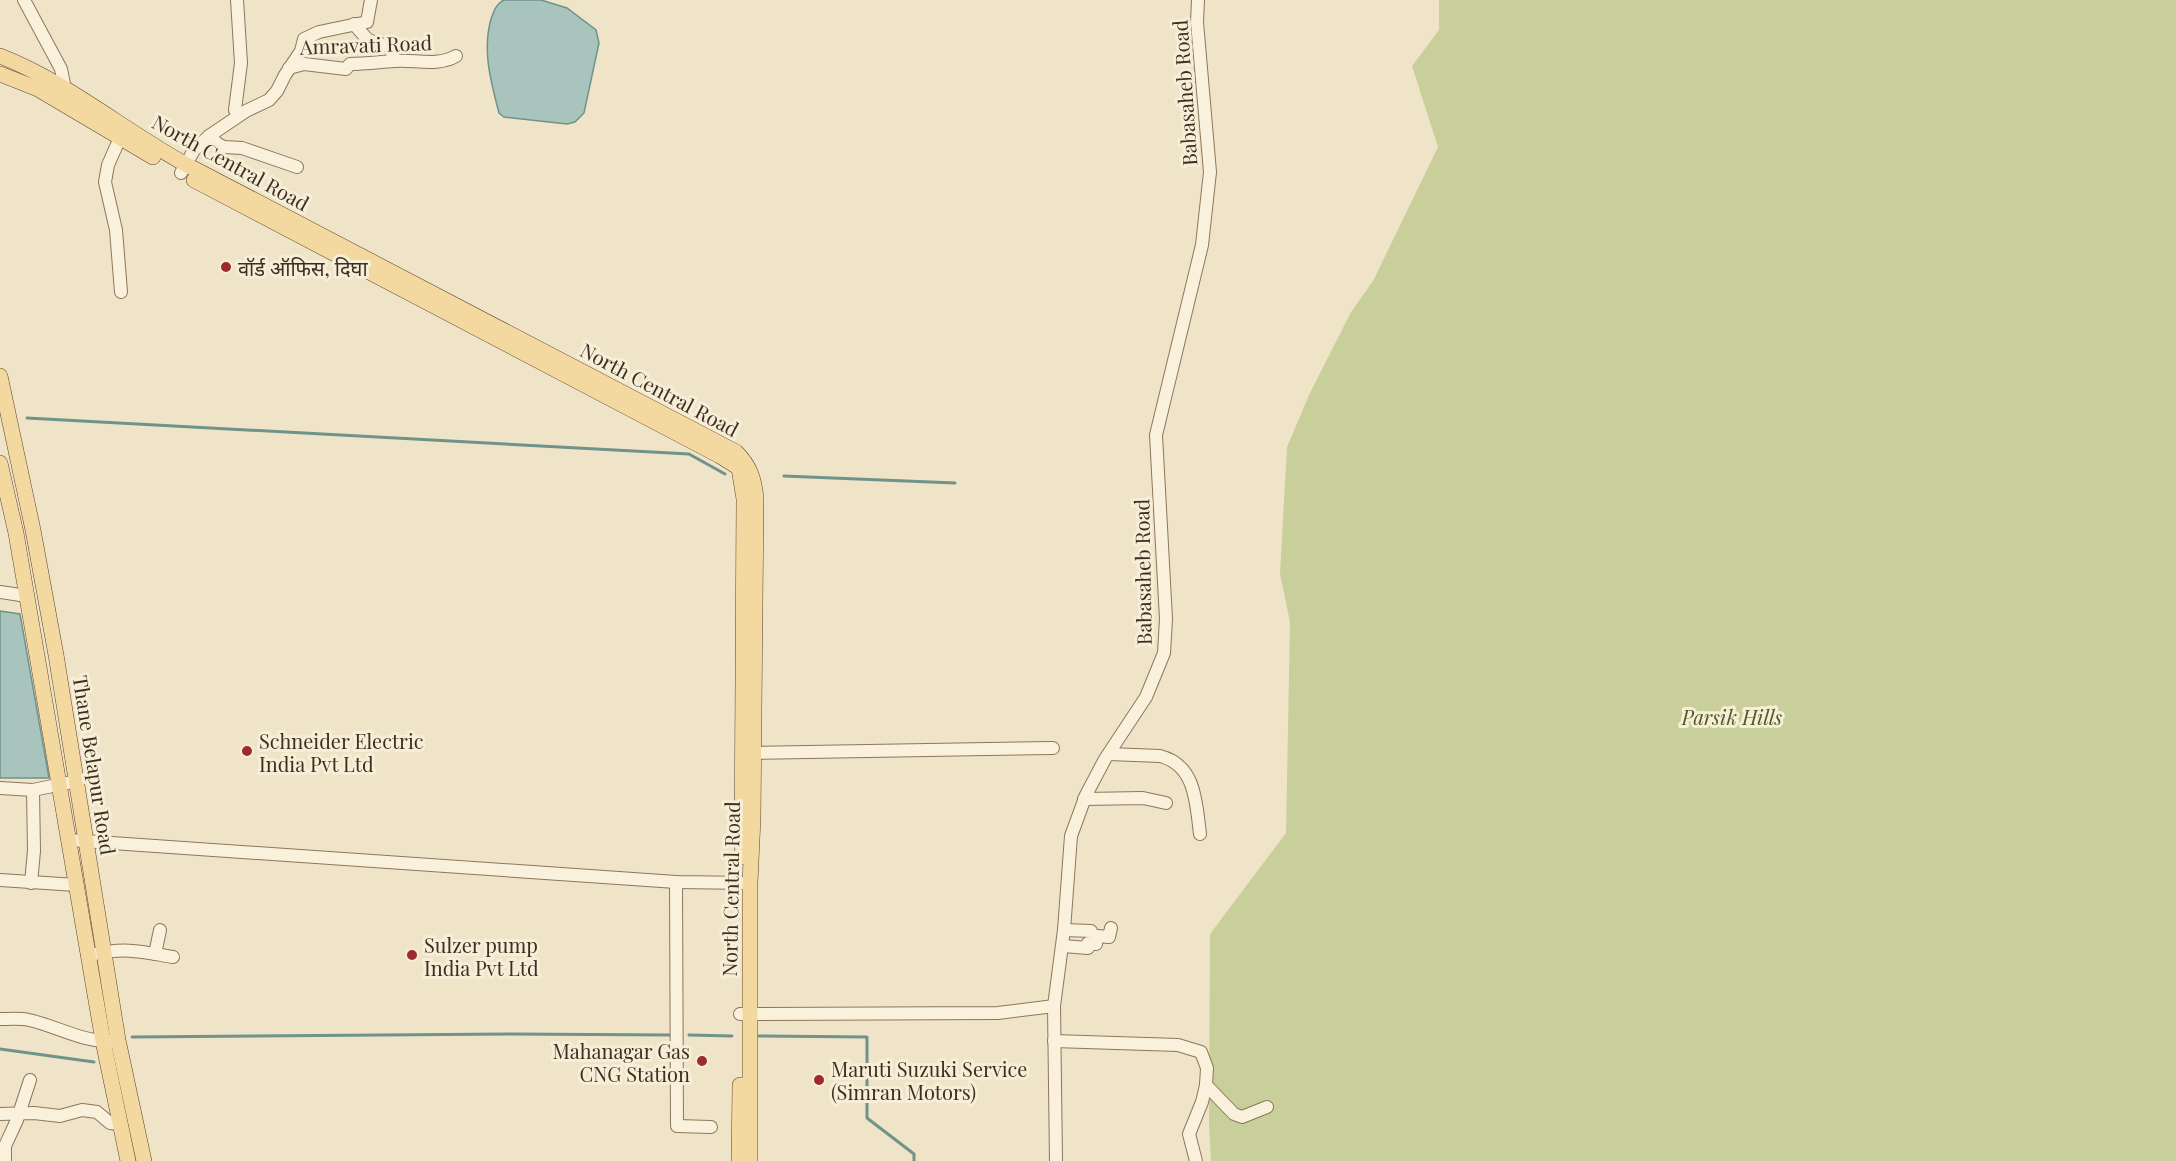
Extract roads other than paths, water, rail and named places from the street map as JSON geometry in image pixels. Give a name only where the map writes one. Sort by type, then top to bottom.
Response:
[{"type":"main road","name":"North Central Road","points":[[0,56],[65,89],[122,133]]},
{"type":"main road","name":"North Central Road","points":[[0,74],[38,89],[183,168],[736,452],[743,467],[754,480],[756,498],[747,753],[753,818],[746,883],[747,1018],[739,1161]]},
{"type":"main road","name":"Thane Belapur Road","points":[[0,376],[33,530],[77,781],[118,1040],[144,1161]]},
{"type":"main road","name":"Thane Belapur Road","points":[[0,463],[6,514],[27,596],[102,1041],[128,1161]]},
{"type":"main road","name":"North Central Road","points":[[747,1018],[750,1058],[750,1161]]},
{"type":"street","points":[[24,0],[61,69],[65,89]]},
{"type":"street","points":[[237,0],[241,63],[235,110],[241,114]]},
{"type":"street","points":[[289,68],[301,51],[304,39],[318,32],[367,22],[371,0]]},
{"type":"street","name":"Babasaheb Road","points":[[1056,1161],[1054,1006],[1063,946],[1071,836],[1084,799],[1109,754],[1146,697],[1164,653],[1166,619],[1156,435],[1202,245],[1210,172],[1197,22],[1198,0]]},
{"type":"street","points":[[354,24],[367,39],[388,45],[394,61]]},
{"type":"street","name":"Amravati Road","points":[[183,168],[194,150],[208,136],[241,114],[270,100],[289,68],[304,64],[346,69],[350,64],[439,61],[449,60],[456,56]]},
{"type":"street","points":[[121,292],[116,230],[105,182],[108,165],[122,133]]},
{"type":"street","points":[[208,136],[224,147],[242,148],[297,167]]},
{"type":"street","points":[[0,592],[27,596]]},
{"type":"street","points":[[747,753],[1053,748]]},
{"type":"street","points":[[1109,754],[1160,756],[1168,758],[1185,771],[1190,780],[1197,807],[1200,834]]},
{"type":"street","points":[[0,788],[33,790],[77,781]]},
{"type":"street","points":[[31,883],[34,851],[33,790]]},
{"type":"street","points":[[1084,799],[1143,798],[1166,803]]},
{"type":"street","points":[[69,840],[676,882],[746,883]]},
{"type":"street","points":[[0,880],[76,885]]},
{"type":"street","points":[[676,882],[677,1126],[711,1127]]},
{"type":"street","points":[[1063,946],[1088,948],[1088,943],[1096,944],[1097,936],[1109,937],[1111,928]]},
{"type":"street","points":[[155,954],[160,930]]},
{"type":"street","points":[[1064,930],[1091,931]]},
{"type":"street","points":[[88,955],[119,949],[173,957]]},
{"type":"street","points":[[747,1018],[998,1013],[1054,1006]]},
{"type":"street","points":[[0,1019],[28,1020],[102,1041],[118,1040]]},
{"type":"street","points":[[1054,1041],[1178,1045],[1201,1052],[1207,1068],[1206,1085],[1189,1134],[1196,1161]]},
{"type":"street","points":[[5,1161],[5,1146],[17,1120],[30,1080]]},
{"type":"street","points":[[1206,1085],[1234,1113],[1242,1116],[1267,1107]]},
{"type":"street","points":[[0,1114],[18,1112],[60,1116],[82,1110],[97,1113],[110,1123],[120,1124]]},
{"type":"water","points":[[504,0],[541,0],[567,8],[596,30],[599,43],[584,113],[575,122],[567,124],[504,117],[499,113],[487,55],[487,43],[493,13]]},
{"type":"water","points":[[0,611],[20,614],[49,778],[0,778]]},
{"type":"waterway","points":[[27,418],[689,454],[725,474]]},
{"type":"waterway","points":[[784,476],[955,483]]},
{"type":"waterway","points":[[132,1037],[671,1035]]},
{"type":"waterway","points":[[689,1035],[732,1036]]},
{"type":"waterway","points":[[756,1036],[867,1037],[867,1118],[914,1154],[914,1161]]},
{"type":"waterway","points":[[0,1049],[94,1062]]},
{"type":"place","name":"वॉर्ड ऑफिस, दिघा","points":[[226,267]]},
{"type":"place","name":"Schneider Electric India Pvt Ltd","points":[[247,751]]},
{"type":"place","name":"Sulzer pump India Pvt Ltd","points":[[412,955]]},
{"type":"place","name":"Mahanagar Gas CNG Station","points":[[702,1061]]},
{"type":"place","name":"Maruti Suzuki Service (Simran Motors)","points":[[819,1080]]},
{"type":"park label","name":"Parsik Hills","points":[[1732,716]]}]
